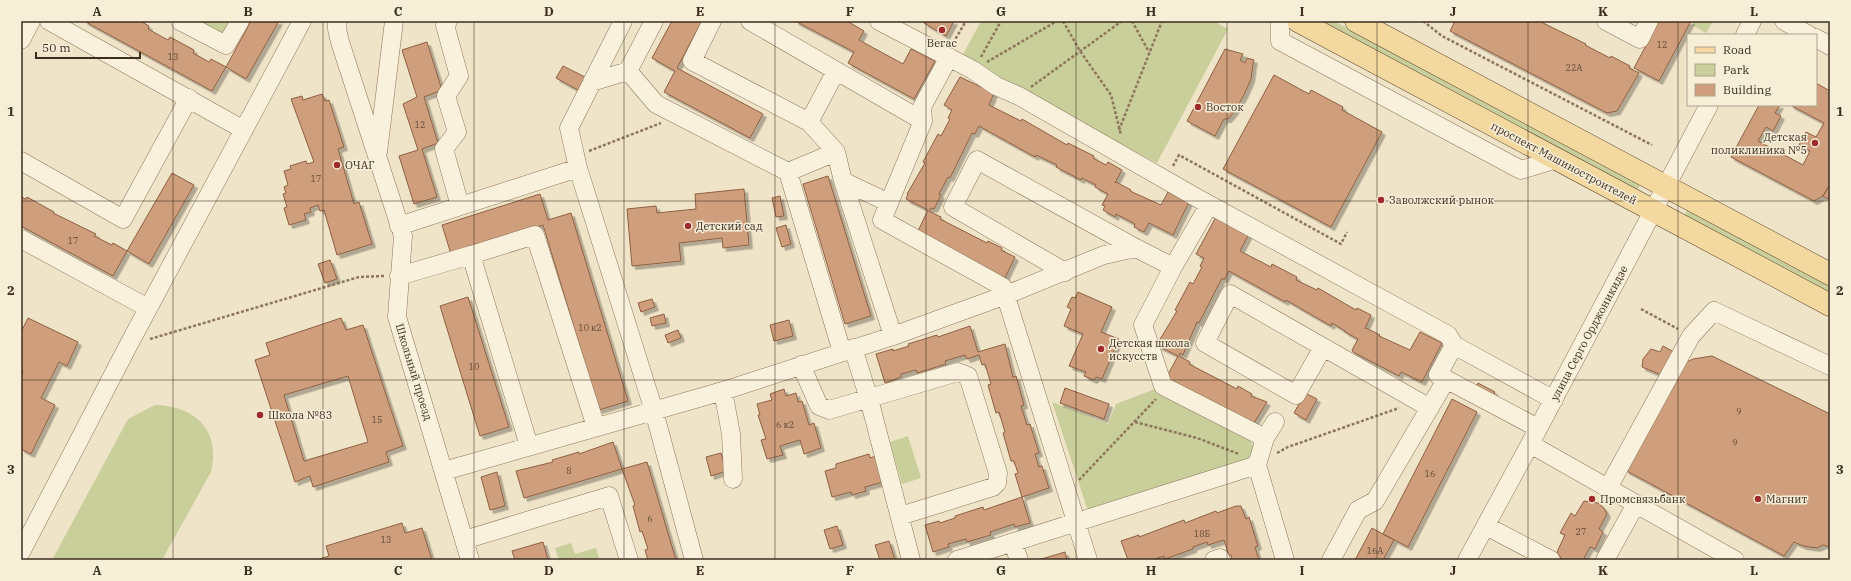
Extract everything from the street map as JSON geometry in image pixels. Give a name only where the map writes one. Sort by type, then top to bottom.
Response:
[{"type":"main road","name":"проспект Машиностроителей","points":[[1298,21],[1830,305]]},
{"type":"main road","points":[[1359,22],[1830,274]]},
{"type":"street","points":[[21,40],[31,21]]},
{"type":"street","points":[[49,21],[190,98],[244,130]]},
{"type":"street","points":[[180,21],[226,45],[240,21]]},
{"type":"street","points":[[21,552],[148,308],[302,21]]},
{"type":"street","name":"Школьный проезд","points":[[337,21],[339,38],[403,236],[397,317],[470,560]]},
{"type":"street","points":[[377,157],[394,21]]},
{"type":"street","points":[[448,21],[446,25],[459,76],[446,96],[457,132],[444,149],[460,206]]},
{"type":"street","points":[[623,21],[569,128],[577,162],[654,411],[694,560]]},
{"type":"street","points":[[592,82],[628,71],[654,21]]},
{"type":"street","points":[[712,21],[692,61],[809,122],[836,152],[843,181],[892,336]]},
{"type":"street","points":[[750,21],[923,122]]},
{"type":"street","points":[[879,21],[973,70],[996,86],[1019,96],[1209,205],[1448,335],[1454,345],[1554,400]]},
{"type":"street","points":[[1280,21],[1280,41],[1521,170],[1557,159]]},
{"type":"street","points":[[1606,21],[1640,39],[1650,21]]},
{"type":"street","points":[[1746,34],[1752,21]]},
{"type":"street","points":[[1784,21],[1807,34]]},
{"type":"street","points":[[1817,39],[1830,46]]},
{"type":"street","points":[[947,57],[922,107],[923,122],[882,220],[1003,287],[1088,560]]},
{"type":"street","points":[[628,71],[656,104],[788,172],[848,350],[869,399],[912,560]]},
{"type":"street","points":[[809,122],[836,71]]},
{"type":"street","points":[[21,161],[123,219],[190,98]]},
{"type":"street","name":"улица Серго Орджоникидзе","points":[[1467,560],[1654,212],[1708,106]]},
{"type":"street","points":[[788,172],[836,152]]},
{"type":"street","points":[[1065,272],[953,207],[977,160],[1173,267]]},
{"type":"street","points":[[399,226],[460,206],[577,162]]},
{"type":"street","points":[[843,181],[889,203]]},
{"type":"street","points":[[1209,205],[1173,267],[1143,325],[1163,386],[1265,438]]},
{"type":"street","points":[[399,276],[535,235],[596,427]]},
{"type":"street","points":[[21,239],[148,308]]},
{"type":"street","points":[[444,471],[723,391],[892,336],[1006,295],[1104,255],[1136,248]]},
{"type":"street","points":[[471,255],[529,446]]},
{"type":"street","points":[[1323,347],[1296,395],[1204,344],[1230,294],[1323,347],[1424,405]]},
{"type":"street","points":[[1608,488],[1691,336],[1714,311],[1830,366]]},
{"type":"street","points":[[1454,345],[1438,375],[1538,428]]},
{"type":"street","points":[[801,365],[819,406],[829,410],[958,372],[965,374],[970,380],[998,473],[997,483],[993,487],[900,516]]},
{"type":"street","points":[[1331,560],[1358,510],[1375,501],[1424,405],[1446,380]]},
{"type":"street","points":[[723,391],[731,434],[733,479]]},
{"type":"street","points":[[1275,422],[1265,438],[1258,463],[1285,560]]},
{"type":"street","points":[[1530,444],[1735,560]]},
{"type":"street","points":[[957,560],[1076,523],[1258,463]]},
{"type":"street","points":[[464,540],[609,496],[629,560]]},
{"type":"street","points":[[1605,560],[1636,504]]},
{"type":"street","points":[[1486,526],[1551,560]]},
{"type":"street","points":[[1013,543],[1019,560]]},
{"type":"street","points":[[1214,560],[1220,558],[1221,560]]},
{"type":"path","points":[[947,57],[966,21]]},
{"type":"path","points":[[973,70],[1001,21]]},
{"type":"path","points":[[973,70],[1057,21]]},
{"type":"path","points":[[1064,21],[1080,51],[1111,95],[1119,130],[1130,160]]},
{"type":"path","points":[[1019,96],[1122,21]]},
{"type":"path","points":[[1132,21],[1149,53]]},
{"type":"path","points":[[1119,130],[1162,21]]},
{"type":"path","points":[[1423,21],[1442,36],[1652,145]]},
{"type":"path","points":[[577,162],[679,116]]},
{"type":"path","points":[[1165,180],[1179,155],[1341,244],[1347,232]]},
{"type":"path","points":[[128,346],[359,277],[399,276]]},
{"type":"path","points":[[1641,309],[1691,336]]},
{"type":"path","points":[[1067,493],[1167,387]]},
{"type":"path","points":[[1135,421],[1197,438],[1258,463],[1288,447],[1424,405]]},
{"type":"green space","points":[[193,21],[233,21],[224,37]]},
{"type":"green space","points":[[981,21],[1213,21],[1228,29],[1157,163],[961,58]]},
{"type":"green space","points":[[1320,21],[1334,21],[1640,185],[1637,191]]},
{"type":"green space","points":[[1694,21],[1713,21],[1706,33],[1692,25]]},
{"type":"green space","points":[[1687,210],[1830,286],[1830,293],[1684,216]]},
{"type":"green space","points":[[1160,387],[1249,435],[1256,456],[1097,513],[1087,508],[1052,402],[1108,424],[1116,404]]},
{"type":"green space","points":[[155,405],[170,406],[182,410],[193,416],[202,424],[208,433],[212,444],[213,457],[211,472],[162,560],[52,560],[128,419]]},
{"type":"green space","points":[[908,436],[921,478],[902,484],[890,442]]},
{"type":"green space","points":[[571,543],[575,554],[596,548],[600,560],[559,560],[555,548]]},
{"type":"building","points":[[84,21],[140,21],[149,26],[148,29],[168,40],[170,37],[194,50],[193,53],[209,62],[211,59],[226,67],[212,91]]},
{"type":"building","points":[[251,21],[279,21],[246,79],[226,67]]},
{"type":"building","points":[[672,21],[702,21],[677,68],[763,114],[750,138],[664,92],[675,71],[652,58]]},
{"type":"building","points":[[795,21],[847,21],[864,31],[859,40],[903,64],[911,49],[935,61],[914,99],[848,63],[854,52]]},
{"type":"building","name":"Вегас","points":[[926,21],[954,21],[946,36],[924,23]]},
{"type":"building","points":[[1455,21],[1543,21],[1543,23],[1586,44],[1585,45],[1610,58],[1611,56],[1630,66],[1629,68],[1639,73],[1617,111],[1607,113],[1450,31]]},
{"type":"building","points":[[1659,21],[1691,21],[1659,81],[1634,68]]},
{"type":"building","points":[[427,42],[442,90],[424,97],[438,143],[422,149],[437,197],[414,204],[399,156],[418,150],[403,104],[417,97],[402,50]]},
{"type":"building","points":[[1225,49],[1243,54],[1240,60],[1245,63],[1247,58],[1254,60],[1251,79],[1244,95],[1234,112],[1228,119],[1224,119],[1215,136],[1187,121]]},
{"type":"building","points":[[563,66],[585,77],[578,90],[556,78]]},
{"type":"building","points":[[1274,75],[1309,94],[1311,90],[1343,107],[1342,110],[1382,132],[1331,227],[1223,169]]},
{"type":"building","points":[[960,77],[994,93],[989,105],[1021,121],[1022,119],[1067,145],[1068,143],[1094,156],[1093,158],[1106,165],[1108,162],[1122,170],[1115,183],[1116,182],[1131,190],[1130,191],[1161,205],[1168,192],[1189,202],[1173,235],[1149,223],[1144,232],[1134,227],[1135,224],[1116,214],[1115,217],[1103,210],[1105,206],[1102,205],[1108,194],[1095,187],[1096,185],[1082,178],[1081,180],[1056,167],[1057,165],[1036,155],[1035,157],[979,126],[975,134],[972,133],[950,178],[948,177],[939,194],[941,195],[934,209],[931,208],[929,211],[941,217],[940,219],[987,243],[988,241],[1002,248],[1001,250],[1015,257],[1005,278],[917,233],[928,210],[906,199],[907,194],[925,163],[923,162],[938,134],[941,136],[950,119],[948,118],[952,110],[944,105]]},
{"type":"building","name":"Детская поликлиника №5","points":[[1817,84],[1830,91],[1830,184],[1823,196],[1814,201],[1731,157],[1758,106],[1779,106],[1775,113],[1781,116],[1773,131],[1766,127],[1758,141],[1803,165],[1810,151],[1799,145],[1806,132],[1816,137],[1824,123],[1792,106],[1817,106]]},
{"type":"building","points":[[322,94],[325,101],[329,100],[344,147],[338,149],[354,204],[359,202],[372,244],[337,255],[324,210],[320,211],[318,205],[310,208],[311,212],[304,214],[306,220],[289,225],[284,208],[287,207],[283,194],[286,193],[284,187],[288,185],[284,171],[291,169],[290,166],[306,161],[307,164],[314,162],[291,99],[302,96],[303,100]]},
{"type":"building","points":[[172,173],[194,185],[149,264],[127,251]]},
{"type":"building","points":[[828,176],[871,316],[845,324],[803,184]]},
{"type":"building","points":[[1830,184],[1830,200],[1823,196]]},
{"type":"building","name":"Детский сад","points":[[744,189],[749,245],[723,248],[722,238],[679,243],[681,261],[632,266],[627,209],[656,206],[657,213],[696,209],[695,194]]},
{"type":"building","points":[[540,194],[548,220],[571,213],[628,401],[599,410],[543,225],[451,254],[442,225]]},
{"type":"building","points":[[780,196],[784,216],[776,217],[772,198]]},
{"type":"building","points":[[21,197],[26,199],[27,197],[54,212],[53,213],[96,234],[94,236],[112,245],[113,243],[127,251],[113,276],[21,226]]},
{"type":"building","points":[[1216,217],[1249,234],[1240,251],[1271,267],[1272,264],[1297,277],[1296,280],[1317,290],[1318,288],[1356,310],[1357,308],[1371,315],[1365,329],[1366,328],[1380,335],[1379,336],[1410,350],[1420,332],[1442,343],[1422,382],[1401,372],[1399,376],[1353,352],[1352,350],[1358,339],[1332,323],[1331,326],[1286,300],[1285,302],[1229,271],[1224,280],[1222,278],[1199,323],[1197,322],[1183,355],[1180,353],[1179,356],[1190,362],[1189,364],[1237,389],[1238,386],[1252,394],[1251,396],[1267,402],[1254,423],[1166,378],[1178,356],[1158,346],[1159,341],[1177,311],[1175,310],[1190,282],[1193,284],[1202,267],[1200,266],[1204,258],[1196,254]]},
{"type":"building","points":[[786,225],[791,244],[782,247],[776,228]]},
{"type":"building","points":[[330,260],[337,279],[325,283],[318,264]]},
{"type":"building","points":[[1078,292],[1112,307],[1101,332],[1119,339],[1102,379],[1096,377],[1094,380],[1084,376],[1086,372],[1069,366],[1083,334],[1064,326],[1071,309],[1067,307],[1072,297],[1075,298]]},
{"type":"building","points":[[468,297],[509,427],[480,436],[440,306]]},
{"type":"building","points":[[652,299],[655,307],[641,312],[638,303]]},
{"type":"building","points":[[664,314],[666,323],[652,326],[650,318]]},
{"type":"building","points":[[28,318],[78,342],[67,366],[59,362],[41,398],[55,405],[31,454],[21,449],[21,376],[23,372],[21,371],[21,332]]},
{"type":"building","points":[[341,318],[346,330],[363,325],[403,446],[386,452],[389,462],[313,487],[310,476],[295,482],[255,360],[270,355],[266,343]],"holes":[[[348,376],[368,442],[304,461],[284,395]]]},
{"type":"building","points":[[789,320],[793,336],[774,341],[770,325]]},
{"type":"building","points":[[970,326],[978,352],[1005,344],[1013,377],[1016,376],[1024,405],[1021,406],[1027,425],[1030,424],[1039,453],[1035,454],[1039,467],[1042,466],[1049,488],[1022,497],[1015,474],[1018,473],[1014,461],[1011,461],[999,412],[996,413],[988,385],[991,384],[985,364],[982,365],[979,355],[967,359],[965,355],[945,361],[946,364],[917,373],[916,370],[901,374],[901,377],[885,383],[876,354],[893,349],[893,351],[909,346],[908,344],[937,335],[938,337]]},
{"type":"building","points":[[678,330],[681,338],[668,343],[665,335]]},
{"type":"building","points":[[1663,346],[1674,352],[1664,376],[1642,367],[1643,359],[1651,349],[1660,352]]},
{"type":"building","points":[[1712,356],[1830,414],[1830,547],[1823,545],[1817,548],[1803,546],[1794,542],[1784,556],[1625,470],[1683,364],[1693,359]]},
{"type":"building","points":[[1478,383],[1495,392],[1491,400],[1473,391]]},
{"type":"building","points":[[1065,388],[1109,404],[1104,419],[1060,403]]},
{"type":"building","points":[[784,389],[786,396],[796,393],[798,402],[802,401],[809,425],[814,423],[821,448],[804,454],[800,440],[780,446],[783,455],[767,459],[761,440],[766,439],[758,415],[760,415],[757,404],[772,400],[770,394]]},
{"type":"building","points":[[1305,393],[1317,399],[1306,420],[1294,413]]},
{"type":"building","points":[[1452,399],[1477,412],[1408,547],[1383,534]]},
{"type":"building","points":[[613,442],[622,469],[524,498],[516,471],[553,462],[552,460],[579,452],[579,454]]},
{"type":"building","points":[[721,453],[726,471],[711,476],[706,457]]},
{"type":"building","points":[[869,454],[870,458],[876,456],[883,482],[865,487],[866,491],[852,495],[851,492],[832,497],[825,471],[836,468],[836,464]]},
{"type":"building","points":[[647,462],[676,560],[648,560],[645,550],[648,549],[642,531],[640,532],[633,506],[635,505],[622,469]]},
{"type":"building","points":[[497,472],[505,506],[490,510],[481,477]]},
{"type":"building","points":[[1022,497],[1030,523],[1015,527],[1014,524],[990,532],[991,535],[967,542],[966,539],[948,544],[949,547],[933,552],[925,525],[939,521],[940,523],[955,518],[955,516],[983,507],[984,510]]},
{"type":"building","points":[[1584,501],[1598,503],[1604,508],[1607,514],[1599,529],[1603,532],[1595,549],[1590,547],[1583,560],[1562,560],[1557,552],[1565,535],[1560,533],[1571,513],[1575,516]]},
{"type":"building","points":[[1236,506],[1241,506],[1246,519],[1249,517],[1258,546],[1255,547],[1259,560],[1232,560],[1231,555],[1229,556],[1224,540],[1208,545],[1207,542],[1193,547],[1193,549],[1165,559],[1164,556],[1152,560],[1128,560],[1121,541],[1139,535],[1139,537],[1184,520],[1185,523],[1216,511],[1217,513]]},
{"type":"building","points":[[402,523],[405,533],[422,528],[432,560],[316,560],[329,556],[326,546]]},
{"type":"building","points":[[837,526],[843,545],[830,549],[824,530]]},
{"type":"building","points":[[1372,528],[1394,540],[1383,560],[1355,560]]},
{"type":"building","points":[[889,541],[895,560],[880,560],[875,545]]},
{"type":"building","points":[[543,542],[548,560],[515,560],[512,551]]},
{"type":"building","points":[[1065,552],[1067,560],[1038,560]]},
{"type":"place","name":"Вегас","points":[[942,30]]},
{"type":"place","name":"Восток","points":[[1198,107]]},
{"type":"place","name":"Детская поликлиника №5","points":[[1815,143]]},
{"type":"place","name":"ОЧАГ","points":[[337,165]]},
{"type":"place","name":"Заволжский рынок","points":[[1381,200]]},
{"type":"place","name":"Детский сад","points":[[688,226]]},
{"type":"place","name":"Детская школа искусств","points":[[1101,349]]},
{"type":"place","name":"Школа №83","points":[[260,415]]},
{"type":"place","name":"Промсвязьбанк","points":[[1592,499]]},
{"type":"place","name":"Магнит","points":[[1758,499]]}]
